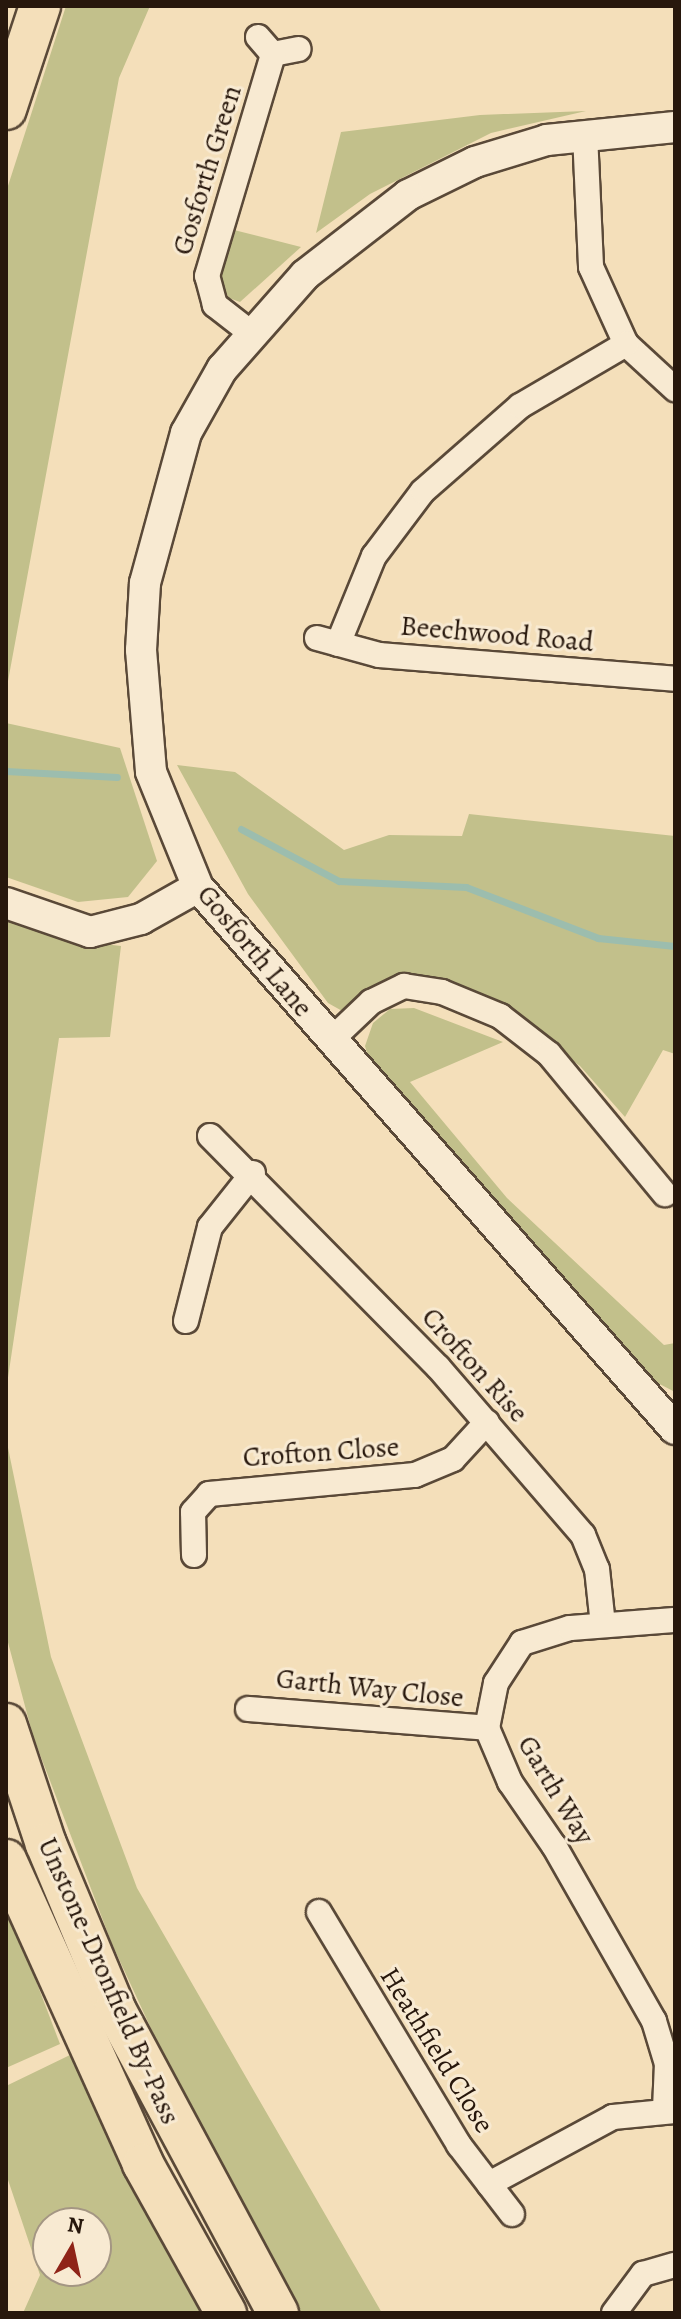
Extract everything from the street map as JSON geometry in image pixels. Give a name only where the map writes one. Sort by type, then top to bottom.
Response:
[{"type":"highway","points":[[6,109],[40,6]]},
{"type":"highway","name":"Unstone-Dronfield By-Pass","points":[[6,1724],[46,1844],[115,2009],[278,2313]]},
{"type":"highway","name":"Unstone-Dronfield By-Pass","points":[[6,1860],[143,2164],[226,2313]]},
{"type":"street","name":"Gosforth Green","points":[[251,333],[215,305],[207,276],[265,46],[299,49]]},
{"type":"street","name":"Gosforth Lane","points":[[675,127],[585,134],[506,151],[408,195],[305,275],[251,333],[186,433],[145,583],[146,747],[198,887],[330,1041],[675,1429]]},
{"type":"street","points":[[585,134],[591,267],[626,344],[675,389]]},
{"type":"street","name":"Beechwood Road","points":[[626,344],[520,406],[423,491],[374,556],[328,641],[426,660],[675,679]]},
{"type":"street","points":[[6,903],[90,932],[141,919],[198,887]]},
{"type":"street","points":[[330,1041],[371,1002],[404,986],[442,992],[500,1016],[549,1054],[665,1194]]},
{"type":"street","name":"Crofton Rise","points":[[210,1136],[253,1173],[487,1422],[583,1535],[597,1569],[603,1625]]},
{"type":"street","points":[[186,1321],[205,1240],[253,1173]]},
{"type":"street","name":"Crofton Close","points":[[194,1555],[193,1512],[209,1494],[415,1475],[453,1459],[487,1422]]},
{"type":"street","name":"Garth Way","points":[[670,2110],[667,2064],[654,2021],[554,1846],[510,1782],[487,1728],[496,1683],[522,1643],[541,1633],[675,1620]]},
{"type":"street","name":"Garth Way Close","points":[[248,1709],[487,1728]]},
{"type":"street","name":"Heathfield Close","points":[[319,1912],[436,2109],[512,2214]]},
{"type":"street","points":[[489,2184],[613,2117],[670,2110]]},
{"type":"street","points":[[614,2313],[643,2274],[675,2265]]},
{"type":"shaded area","points":[[66,6],[150,6],[119,78],[6,692],[6,192]]},
{"type":"shaded area","points":[[586,111],[491,133],[370,194],[316,233],[341,132],[480,115]]},
{"type":"shaded area","points":[[234,230],[301,247],[240,302],[229,298],[220,282]]},
{"type":"shaded area","points":[[6,723],[120,748],[157,861],[128,897],[78,902],[6,877]]},
{"type":"shaded area","points":[[177,765],[235,772],[344,850],[389,835],[462,836],[469,814],[675,836],[675,1054],[663,1050],[625,1117],[580,1066],[490,1000],[452,986],[344,1012],[328,1003],[248,894]]},
{"type":"shaded area","points":[[6,916],[62,939],[121,946],[110,1037],[59,1038],[6,1391]]},
{"type":"shaded area","points":[[414,1008],[503,1042],[410,1082],[507,1198],[664,1345],[675,1343],[675,1392],[648,1378],[371,1067],[365,1046],[373,1023],[390,1009]]},
{"type":"shaded area","points":[[6,1438],[51,1657],[137,1888],[382,2313],[299,2313],[216,2169],[112,1944],[33,1736],[6,1635]]},
{"type":"shaded area","points":[[6,1902],[60,2044],[6,2068]]},
{"type":"shaded area","points":[[70,2055],[203,2313],[23,2313],[35,2287],[112,2287],[112,2207],[32,2207],[32,2251],[6,2174],[6,2086]]},
{"type":"waterway","points":[[6,771],[117,777]]},
{"type":"waterway","points":[[241,829],[339,881],[466,887],[598,938],[675,946]]}]
